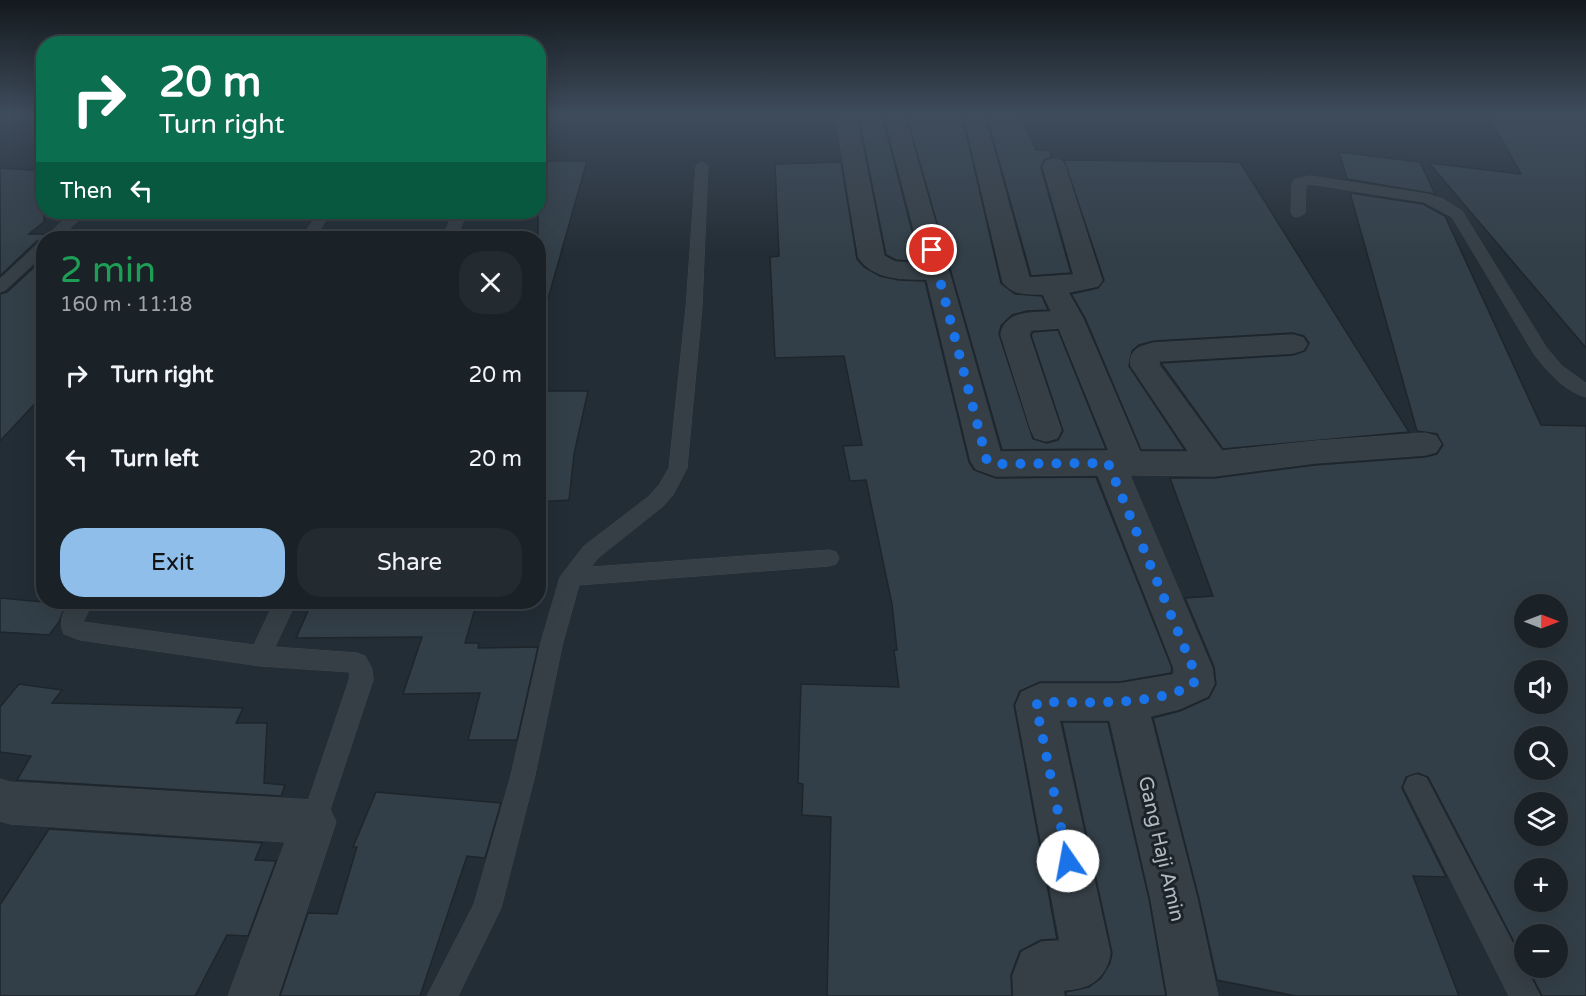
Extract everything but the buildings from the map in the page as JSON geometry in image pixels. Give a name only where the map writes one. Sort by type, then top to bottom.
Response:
[{"type":"street","points":[[854,161],[872,258],[876,264],[884,268],[938,273]]},
{"type":"street","points":[[907,161],[987,461],[996,464],[1214,464],[1315,452],[1425,444]]},
{"type":"street","points":[[986,161],[1016,282],[1026,286],[1052,286],[1089,281],[1054,165]]},
{"type":"street","points":[[1039,996],[1038,969],[1042,966],[1079,965],[1085,959],[1086,953],[1036,705],[1040,702],[1126,702],[1185,690],[1194,684],[1195,678],[1069,319],[1052,286]]},
{"type":"street","points":[[1046,430],[1015,334],[1016,326],[1028,322],[1069,319]]},
{"type":"street","points":[[1214,464],[1145,366],[1144,356],[1154,352],[1293,344]]},
{"type":"street","name":"Gang Haji Amin","points":[[1126,702],[1174,898],[1193,996]]},
{"type":"street","points":[[3,807],[314,822],[253,996]]},
{"type":"lane","points":[[442,996],[487,908],[523,775],[552,642],[571,578],[591,552],[655,502],[666,490],[678,468],[694,307],[702,165]]},
{"type":"lane","points":[[1298,213],[1299,183],[1310,180],[1426,198],[1449,207],[1457,214],[1540,350],[1557,370],[1586,391]]},
{"type":"lane","points":[[60,231],[73,219]]},
{"type":"lane","points":[[0,287],[36,253]]},
{"type":"lane","points":[[571,578],[829,558]]},
{"type":"lane","points":[[77,609],[72,617],[72,627],[80,631],[260,656],[357,663],[361,669],[360,680],[314,822]]},
{"type":"lane","points":[[260,656],[282,609]]},
{"type":"lane","points":[[1417,787],[1525,996]]},
{"type":"route","points":[[932,250],[987,461],[996,464],[1108,463],[1193,668],[1194,684],[1185,690],[1126,702],[1040,702],[1036,705],[1035,710],[1068,861]]}]
